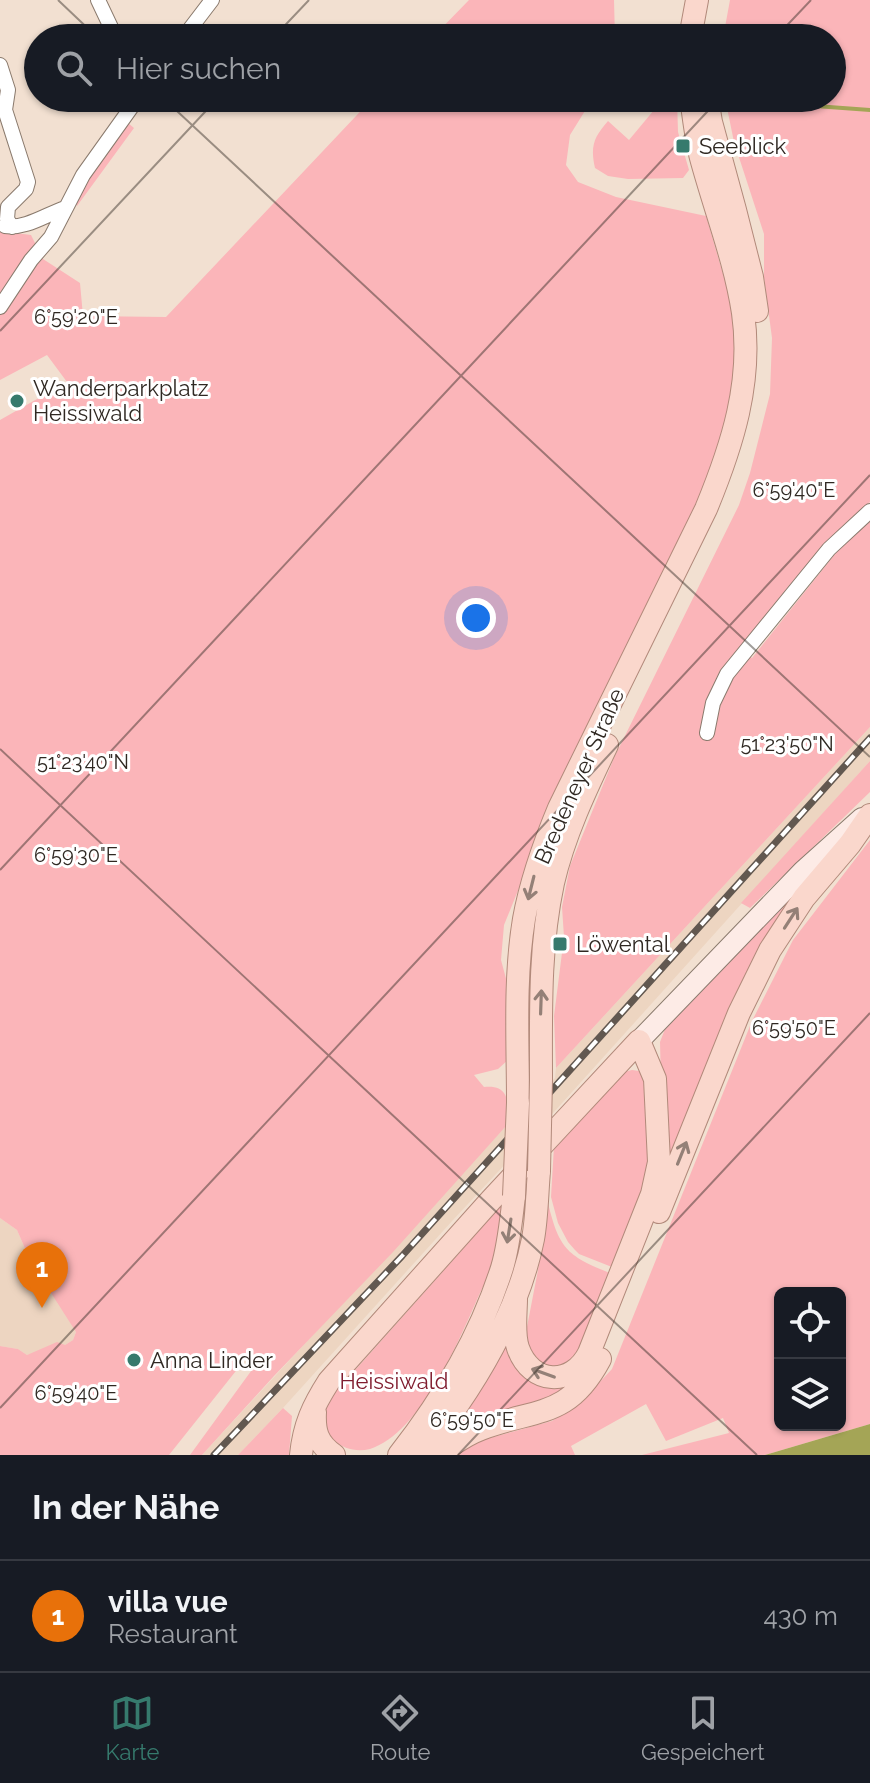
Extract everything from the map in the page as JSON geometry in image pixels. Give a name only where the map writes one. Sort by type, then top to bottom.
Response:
[{"type":"main road","points":[[693,24],[697,0]]},
{"type":"main road","points":[[708,24],[712,0]]},
{"type":"main road","name":"Bredeneyer Straße","points":[[399,1455],[444,1393],[469,1350],[503,1266],[514,1196],[518,978],[524,919],[544,843],[706,509],[736,426],[744,388],[743,313],[701,158],[693,112]]},
{"type":"main road","name":"Bredeneyer Straße","points":[[420,1455],[454,1413],[485,1361],[516,1298],[533,1236],[539,1171],[540,1005],[544,943],[553,884],[564,849],[595,770],[724,503],[750,430],[758,390],[760,349],[754,288],[710,112]]},
{"type":"main road","points":[[301,1455],[304,1431],[329,1381],[639,1041],[803,871],[870,813]]},
{"type":"main road","points":[[438,1455],[478,1430],[546,1411],[568,1400],[584,1384],[598,1362],[739,1013],[770,950],[804,898],[850,844],[870,813]]},
{"type":"main road","points":[[516,1298],[516,1339],[520,1353],[529,1366],[550,1378],[563,1377],[584,1363],[652,1194],[659,1162],[655,1079],[639,1041]]},
{"type":"main road","points":[[316,1402],[314,1430],[323,1447],[334,1455]]},
{"type":"main road","points":[[381,1455],[417,1432]]},
{"type":"street","points":[[98,0],[109,24]]},
{"type":"street","points":[[194,24],[212,0]]},
{"type":"street","points":[[0,65],[8,90],[5,110],[28,182],[26,189],[8,207],[6,226],[31,223],[65,208]]},
{"type":"street","points":[[0,307],[31,260],[51,237],[83,175],[128,112]]},
{"type":"street","points":[[707,733],[713,703],[727,674],[829,549],[870,511]]},
{"type":"shaded area","points":[[870,727],[870,761],[283,1408],[238,1455],[202,1455],[507,1125],[555,1078],[556,1068]]},
{"type":"shaded area","points":[[0,1218],[17,1230],[30,1260],[73,1325],[76,1332],[73,1340],[65,1345],[27,1355],[18,1349],[0,1346]]},
{"type":"shaded area","points":[[870,1424],[870,1455],[765,1455]]},
{"type":"green space","points":[[469,0],[614,0],[615,24],[446,24]]},
{"type":"green space","points":[[730,0],[870,0],[870,502],[817,553],[740,648],[752,658],[835,554],[870,520],[870,727],[556,1068],[554,1016],[564,937],[562,907],[570,866],[614,758],[739,505],[770,394],[772,338],[764,278],[764,234],[734,142],[728,112],[846,112],[846,24],[726,24]]},
{"type":"green space","points":[[360,112],[584,112],[570,135],[566,165],[578,182],[616,197],[706,216],[736,318],[739,365],[719,460],[547,819],[504,925],[501,960],[508,986],[508,1060],[498,1069],[474,1075],[484,1087],[500,1089],[504,1093],[508,1104],[507,1125],[393,1252],[202,1455],[190,1455],[259,1360],[251,1352],[169,1455],[0,1455],[0,1346],[18,1349],[27,1355],[57,1342],[65,1345],[73,1340],[76,1332],[30,1260],[17,1230],[0,1218],[0,420],[67,382],[47,355],[0,380],[0,231],[31,235],[43,259],[80,283],[83,316],[166,317]]},
{"type":"green space","points":[[652,112],[677,112],[678,132],[689,170],[683,178],[628,179],[608,176],[595,168],[594,142],[608,121],[629,140]]},
{"type":"green space","points":[[128,123],[134,128],[77,206],[75,201],[87,178]]},
{"type":"green space","points":[[870,761],[870,792],[750,908],[741,903]]},
{"type":"green space","points":[[870,840],[870,1424],[765,1455],[642,1455],[729,1433],[723,1418],[666,1441],[646,1404],[571,1446],[575,1455],[453,1455],[486,1439],[552,1421],[581,1402],[612,1369],[752,1021],[793,940]]},
{"type":"green space","points":[[817,870],[676,1154],[663,1162],[660,1042],[667,1024]]},
{"type":"green space","points":[[632,1070],[647,1077],[648,1172],[617,1269],[579,1254],[558,1223],[551,1197],[554,1146],[624,1072]]},
{"type":"green space","points":[[546,1195],[555,1227],[566,1248],[585,1262],[615,1275],[583,1352],[557,1369],[539,1363],[528,1347],[526,1332],[538,1270]]},
{"type":"green space","name":"Heissiwald","points":[[502,1205],[496,1259],[450,1358],[422,1404],[389,1440],[370,1449],[352,1449],[336,1442],[324,1421],[324,1411],[332,1392]]},
{"type":"green space","points":[[512,1321],[516,1356],[578,1384],[436,1449]]},
{"type":"green space","points":[[283,1408],[292,1416],[289,1455],[238,1455]]},
{"type":"waterway","points":[[846,108],[870,110]]},
{"type":"railway","points":[[214,1455],[402,1256],[870,738]]},
{"type":"place","name":"Seeblick","points":[[683,146]]},
{"type":"place","name":"Wanderparkplatz Heissiwald","points":[[17,401]]},
{"type":"place","name":"Löwental","points":[[560,944]]},
{"type":"place","name":"villa vue","points":[[42,1308]]},
{"type":"place","name":"Anna Linder","points":[[134,1360]]}]
